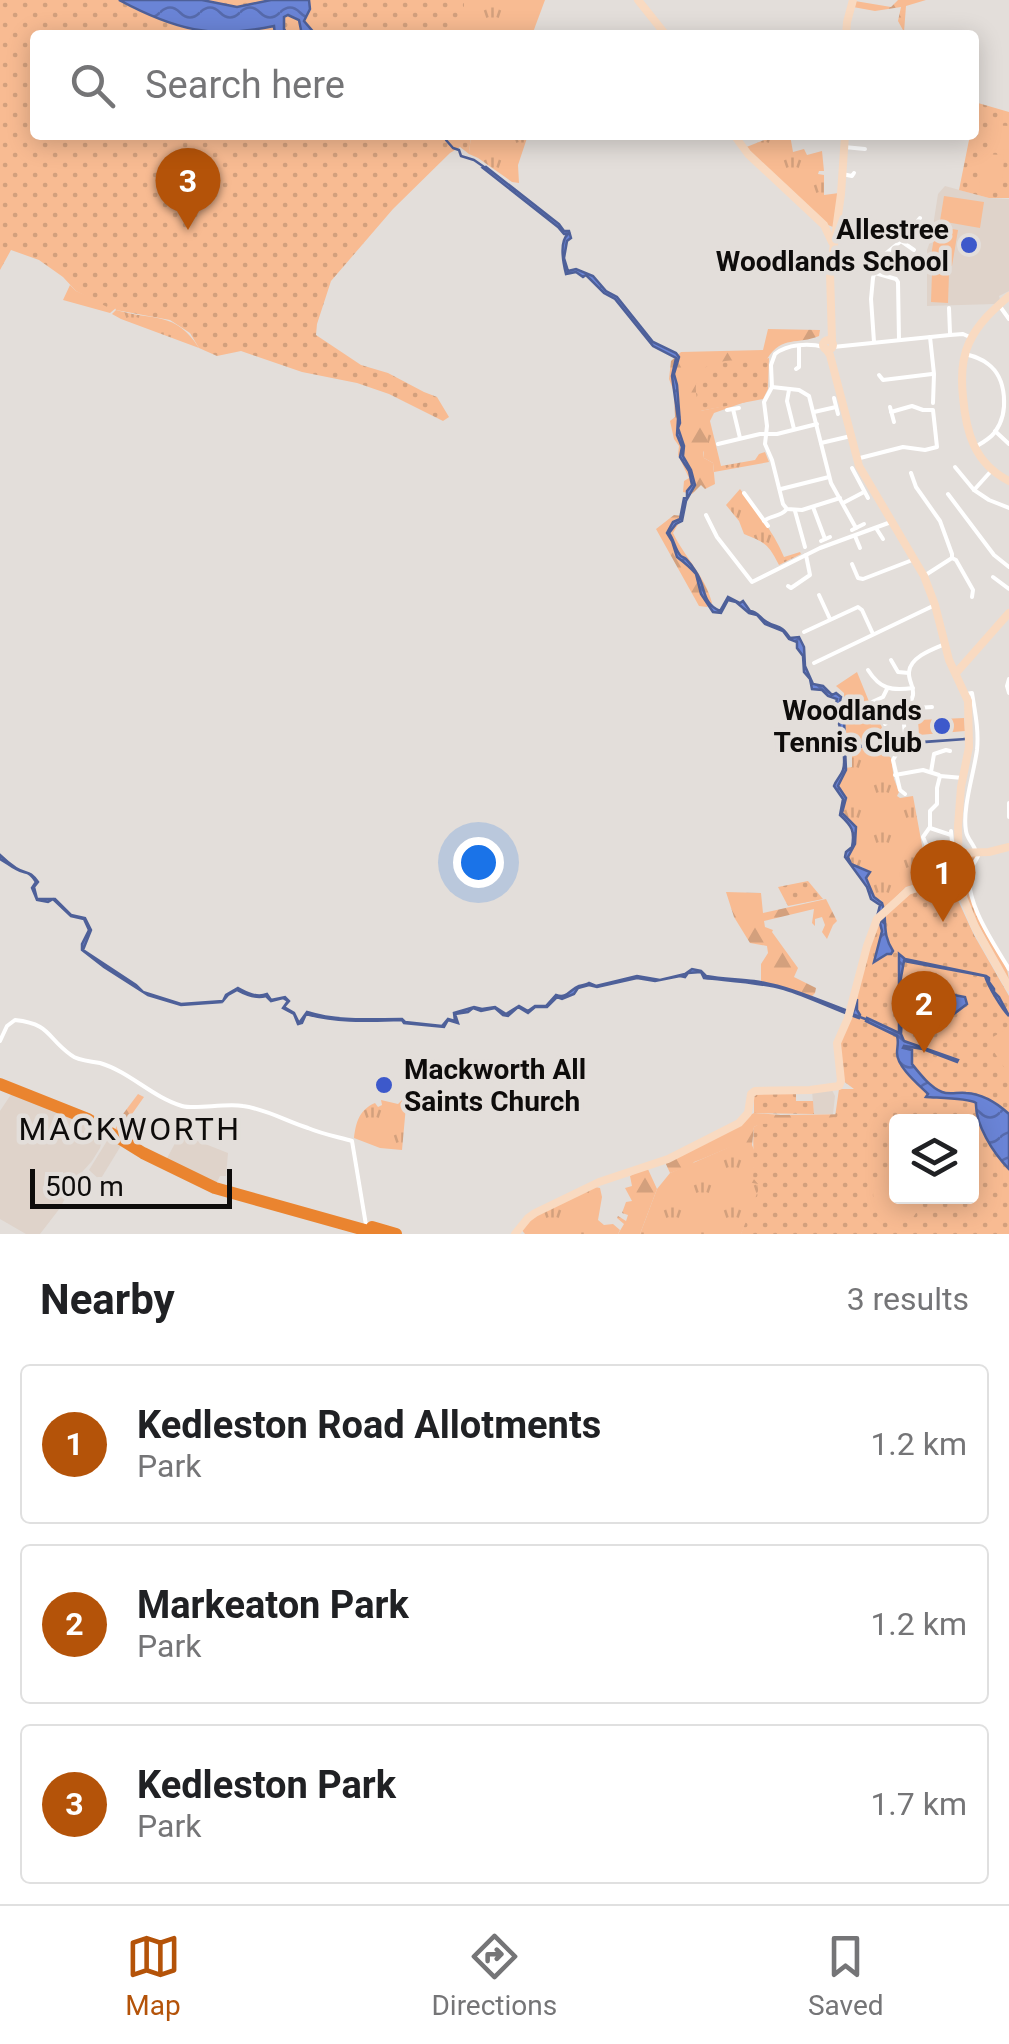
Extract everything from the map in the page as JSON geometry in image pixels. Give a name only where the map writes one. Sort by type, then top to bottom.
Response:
[{"type":"highway","points":[[0,1084],[88,1118],[128,1144],[222,1191],[396,1234]]},
{"type":"street","points":[[638,0],[662,30]]},
{"type":"street","points":[[846,30],[854,0]]},
{"type":"street","points":[[738,140],[748,154],[831,229]]},
{"type":"street","points":[[845,140],[831,229],[829,345],[851,436],[852,468],[868,498]]},
{"type":"street","points":[[844,147],[865,149]]},
{"type":"street","points":[[842,174],[854,173]]},
{"type":"street","points":[[874,342],[871,299],[875,272],[882,256],[920,218]]},
{"type":"street","points":[[900,241],[912,248]]},
{"type":"street","points":[[875,272],[898,282],[899,340]]},
{"type":"street","points":[[1009,296],[983,320],[972,338],[962,375],[966,423],[974,448],[992,470],[1009,480]]},
{"type":"street","points":[[999,304],[1009,319]]},
{"type":"street","points":[[950,310],[950,334]]},
{"type":"street","points":[[864,492],[794,511],[783,504],[766,448],[764,402],[772,387],[774,354],[799,346],[950,334],[972,338]]},
{"type":"street","points":[[852,468],[903,447],[936,448],[930,336]]},
{"type":"street","points":[[799,346],[799,366]]},
{"type":"street","points":[[965,354],[988,364],[1000,380],[1003,410],[995,432],[974,448]]},
{"type":"street","points":[[882,380],[934,374]]},
{"type":"street","points":[[772,387],[807,394],[830,477],[860,548]]},
{"type":"street","points":[[789,389],[794,430]]},
{"type":"street","points":[[834,398],[838,414]]},
{"type":"street","points":[[814,412],[836,407]]},
{"type":"street","points":[[894,422],[890,410],[933,407]]},
{"type":"street","points":[[733,409],[740,438]]},
{"type":"street","points":[[719,451],[717,440],[772,435],[817,424]]},
{"type":"street","points":[[995,432],[1009,444]]},
{"type":"street","points":[[822,443],[851,436]]},
{"type":"street","points":[[955,467],[974,490],[1009,508]]},
{"type":"street","points":[[852,468],[861,470],[915,558],[966,694],[973,748],[966,831],[976,846],[978,860],[970,871],[975,906],[1009,969]]},
{"type":"street","points":[[974,490],[992,470]]},
{"type":"street","points":[[911,473],[938,517],[952,558],[972,590],[972,597]]},
{"type":"street","points":[[779,489],[830,477]]},
{"type":"street","points":[[948,494],[991,552],[1009,567]]},
{"type":"street","points":[[748,495],[766,524],[768,518],[782,515],[787,509]]},
{"type":"street","points":[[813,507],[826,539]]},
{"type":"street","points":[[794,511],[806,547]]},
{"type":"street","points":[[706,514],[716,537],[754,582],[864,524]]},
{"type":"street","points":[[854,531],[891,522]]},
{"type":"street","points":[[876,528],[883,539]]},
{"type":"street","points":[[790,589],[810,574],[806,555]]},
{"type":"street","points":[[852,564],[858,579],[915,558]]},
{"type":"street","points":[[924,576],[952,558]]},
{"type":"street","points":[[993,577],[1009,589]]},
{"type":"street","points":[[820,599],[830,619]]},
{"type":"street","points":[[814,662],[935,605]]},
{"type":"street","points":[[804,632],[860,607],[873,634]]},
{"type":"street","points":[[956,673],[1006,619]]},
{"type":"street","points":[[905,733],[903,716],[912,696],[908,673],[913,661],[945,644]]},
{"type":"street","points":[[891,660],[898,672],[908,673]]},
{"type":"street","points":[[869,673],[887,689],[913,688]]},
{"type":"street","points":[[1009,679],[1009,693]]},
{"type":"street","points":[[872,702],[887,689]]},
{"type":"street","points":[[908,705],[932,707]]},
{"type":"street","points":[[885,724],[903,716]]},
{"type":"street","points":[[973,748],[962,778],[958,874],[962,899],[1009,988]]},
{"type":"street","points":[[932,772],[934,754],[950,751]]},
{"type":"street","points":[[906,794],[900,790],[892,763],[896,754],[915,753]]},
{"type":"street","points":[[895,775],[922,770],[962,778]]},
{"type":"street","points":[[938,872],[922,838],[930,828],[930,810],[938,803],[940,776]]},
{"type":"street","points":[[1009,803],[1009,818]]},
{"type":"street","points":[[930,828],[951,833],[952,842]]},
{"type":"street","points":[[958,852],[1008,851]]},
{"type":"street","points":[[514,1234],[535,1213],[599,1182],[668,1159],[739,1122],[747,1114],[755,1091],[837,1088],[841,1081],[837,1044],[866,946],[883,912],[908,890],[958,874]]},
{"type":"street","points":[[0,1041],[7,1026],[15,1020],[33,1022],[46,1029],[73,1057],[104,1064],[182,1106],[245,1106],[352,1141],[374,1231]]},
{"type":"shaded area","name":"Allestree Woodlands School","points":[[945,186],[989,198],[1009,199],[1009,291],[999,296],[995,304],[927,306],[927,250],[938,194]]},
{"type":"shaded area","points":[[832,1090],[833,1114],[814,1114],[812,1091]]},
{"type":"shaded area","points":[[12,1093],[104,1133],[92,1161],[74,1181],[40,1234],[26,1234],[0,1219],[0,1111]]},
{"type":"shaded area","points":[[180,1134],[228,1153],[226,1176],[220,1176],[215,1186],[165,1162]]},
{"type":"shaded area","points":[[110,1136],[122,1144],[100,1180],[89,1170]]},
{"type":"green space","points":[[0,0],[464,0],[460,30],[30,30],[30,140],[470,140],[469,154],[460,147],[450,153],[393,209],[331,281],[317,324],[316,335],[361,365],[388,373],[437,397],[449,417],[443,421],[357,383],[302,372],[241,351],[217,356],[199,348],[190,333],[170,320],[111,309],[76,291],[39,260],[11,250],[0,270]]},
{"type":"green space","points":[[354,0],[545,0],[534,30],[429,30]]},
{"type":"green space","points":[[898,0],[926,0],[906,6],[904,30],[898,21],[901,7],[875,11],[853,7],[855,1],[891,7]]},
{"type":"green space","points":[[979,103],[1009,112],[1009,198],[989,198],[959,190],[969,140],[979,140]]},
{"type":"green space","points":[[991,125],[1009,126],[1009,150],[990,149]]},
{"type":"green space","points":[[470,140],[526,140],[518,165],[519,183],[469,154]]},
{"type":"green space","points":[[764,140],[791,140],[793,152],[804,149],[807,155],[822,151],[824,171],[818,174],[824,175],[824,195],[839,193],[833,227],[823,223],[744,148]]},
{"type":"green space","points":[[980,154],[1004,155],[1002,192],[979,191]]},
{"type":"green space","points":[[944,196],[984,202],[980,228],[940,221]]},
{"type":"green space","points":[[936,226],[958,230],[952,266],[930,262]]},
{"type":"green space","points":[[932,273],[949,273],[948,303],[931,302]]},
{"type":"green space","points":[[70,285],[116,308],[110,313],[63,300]]},
{"type":"green space","points":[[116,310],[172,323],[182,328],[199,348],[121,319],[112,314]]},
{"type":"green space","points":[[768,329],[820,330],[819,336],[785,344],[767,359],[696,387],[708,445],[704,458],[713,463],[715,484],[705,489],[701,485],[692,494],[683,492],[684,481],[689,478],[678,455],[679,446],[670,421],[675,417],[669,379],[671,361],[681,352],[763,350]]},
{"type":"green space","points":[[769,358],[768,389],[763,399],[700,411],[696,385],[706,367],[726,361]]},
{"type":"green space","points":[[748,401],[714,413],[710,421],[721,466],[755,460],[765,452],[769,462],[714,472],[713,463],[704,458],[700,411]]},
{"type":"green space","points":[[740,489],[784,557],[801,554],[779,565],[766,545],[744,534],[726,505]]},
{"type":"green space","points":[[674,515],[683,516],[673,533],[705,584],[712,603],[707,607],[699,606],[656,529]]},
{"type":"green space","points":[[857,672],[886,741],[846,743],[844,693],[836,686]]},
{"type":"green space","name":"Woodlands Tennis Club","points":[[964,718],[965,731],[919,735],[918,720]]},
{"type":"green space","points":[[872,746],[895,747],[894,754],[889,756],[897,796],[913,796],[928,878],[906,887],[885,908],[874,897],[866,878],[870,872],[850,861],[856,827],[842,814],[846,798],[839,786],[846,768],[852,767],[852,754]]},
{"type":"green space","points":[[963,854],[976,855],[971,875],[974,904],[1009,982],[962,894]]},
{"type":"green space","points":[[953,878],[957,898],[974,935],[1009,996],[1009,1234],[741,1234],[758,1191],[753,1178],[754,1127],[835,1117],[839,1089],[854,1089],[842,1080],[838,1050],[878,921],[907,893]]},
{"type":"green space","points":[[808,881],[823,899],[788,906],[778,887]]},
{"type":"green space","points":[[726,892],[761,893],[763,913],[826,899],[837,921],[827,939],[822,932],[822,917],[815,919],[815,926],[812,923],[814,909],[764,921],[798,968],[794,977],[816,988],[812,996],[761,981],[767,946],[750,943],[734,917]]},
{"type":"green space","points":[[1007,1028],[1009,1070],[1007,1072],[987,1041]]},
{"type":"green space","points":[[796,1093],[796,1101],[813,1101],[814,1114],[754,1113],[754,1095]]},
{"type":"green space","points":[[138,1094],[144,1097],[125,1124],[126,1132],[138,1135],[137,1147],[114,1132]]},
{"type":"green space","points":[[407,1095],[402,1150],[380,1148],[354,1138],[365,1109],[375,1103],[378,1107],[382,1105],[381,1100],[398,1104]]},
{"type":"green space","points":[[754,1113],[859,1114],[813,1126],[754,1127],[752,1145],[765,1177],[745,1234],[741,1234],[754,1206],[758,1184],[684,1168],[670,1173],[665,1162]],"holes":[[[746,1143],[747,1160],[754,1168],[751,1180],[738,1172],[690,1167],[694,1162]]]},
{"type":"green space","points":[[746,1142],[759,1184],[741,1234],[640,1234],[657,1189],[670,1173]]},
{"type":"green space","points":[[647,1167],[657,1189],[640,1234],[618,1234],[624,1224],[617,1218],[626,1221],[628,1215],[622,1213],[626,1202],[632,1201],[625,1188],[632,1186],[630,1176]]},
{"type":"green space","points":[[889,1174],[889,1204],[920,1204],[912,1219],[893,1224],[878,1210],[873,1192],[876,1179]]},
{"type":"green space","points":[[600,1188],[602,1197],[598,1220],[604,1225],[613,1224],[620,1230],[618,1234],[525,1234],[521,1229],[535,1215]]},
{"type":"water","points":[[119,0],[202,0],[237,7],[271,0],[309,0],[310,9],[304,21],[312,30],[301,30],[299,20],[288,15],[284,17],[285,30],[274,30],[274,26],[203,30],[158,19]]},
{"type":"water","points":[[483,168],[564,231],[569,231],[571,238],[564,258],[568,271],[576,269],[593,276],[617,297],[653,342],[679,357],[674,374],[678,428],[684,446],[683,456],[695,485],[686,501],[682,521],[669,533],[680,556],[699,577],[710,604],[720,611],[728,597],[743,601],[750,611],[781,628],[790,638],[799,637],[813,684],[841,697],[830,715],[844,716],[845,747],[966,739],[845,748],[846,770],[838,786],[846,798],[842,813],[856,827],[855,844],[848,857],[851,864],[870,872],[866,878],[874,897],[882,903],[891,954],[874,962],[883,922],[881,911],[878,913],[880,905],[871,899],[845,857],[852,847],[853,833],[840,815],[843,799],[834,786],[844,766],[841,718],[830,719],[828,710],[837,699],[812,689],[797,642],[789,639],[783,631],[765,624],[736,602],[728,600],[721,613],[713,612],[701,594],[696,574],[677,557],[667,533],[673,522],[680,519],[684,498],[692,485],[680,457],[682,447],[677,435],[672,376],[676,358],[653,346],[615,299],[586,275],[566,274],[563,258],[563,247],[568,234],[564,234]]},
{"type":"water","points":[[0,855],[35,878],[38,882],[34,887],[37,899],[53,899],[37,900],[32,888],[36,882],[33,878],[0,859]]},
{"type":"water","points":[[53,899],[71,915],[85,918],[91,930],[83,950],[142,991],[82,950],[89,930],[84,919],[71,916]]},
{"type":"water","points":[[899,954],[905,959],[986,976],[989,978],[1009,1016],[996,998],[985,976],[904,961],[900,983],[901,1034],[904,1041],[958,1060],[904,1046],[912,1050],[912,1064],[938,1090],[978,1095],[1009,1114],[1009,1169],[986,1138],[976,1103],[926,1097],[928,1094],[898,1058],[897,1036],[866,1021],[867,1018],[899,1033]]},
{"type":"water","points":[[692,969],[701,971],[706,976],[779,986],[853,1013],[857,999],[860,1015],[859,1018],[784,989],[704,978],[701,972],[660,980]]},
{"type":"water","points":[[637,976],[660,980],[637,978],[597,987],[589,985],[562,999],[557,997],[547,1007],[535,1007],[528,1013],[518,1007],[508,1016],[495,1008],[481,1011],[473,1008],[455,1014],[458,1023],[448,1020],[444,1027],[404,1023],[402,1020],[342,1020],[306,1014],[302,1023],[298,1024],[294,1014],[283,1008],[288,1001],[283,998],[271,1001],[266,996],[251,996],[237,990],[223,1001],[238,988],[256,995],[267,994],[271,1000],[285,997],[289,1001],[284,1007],[294,1013],[299,1023],[307,1012],[343,1019],[402,1019],[442,1026],[448,1019],[455,1021],[454,1013],[474,1007],[495,1007],[506,1014],[519,1006],[528,1011],[535,1006],[546,1006],[556,995],[566,995],[589,983],[596,986]]},
{"type":"water","points":[[144,992],[181,1004],[223,1001],[181,1005]]},
{"type":"water","points":[[954,995],[965,997],[967,1004],[927,1032],[921,1020]]},
{"type":"waterway","points":[[446,140],[461,156],[487,169]]},
{"type":"waterway","points":[[852,1014],[868,1020]]},
{"type":"place","name":"Kedleston Park","points":[[188,230]]},
{"type":"place","name":"Allestree Woodlands School","points":[[969,245]]},
{"type":"place","name":"Woodlands Tennis Club","points":[[942,726]]},
{"type":"place","name":"Kedleston Road Allotments","points":[[943,922]]},
{"type":"place","name":"Markeaton Park","points":[[924,1053]]},
{"type":"place","name":"Mackworth All Saints Church","points":[[384,1085]]},
{"type":"district","name":"MACKWORTH","points":[[130,1129]]}]
